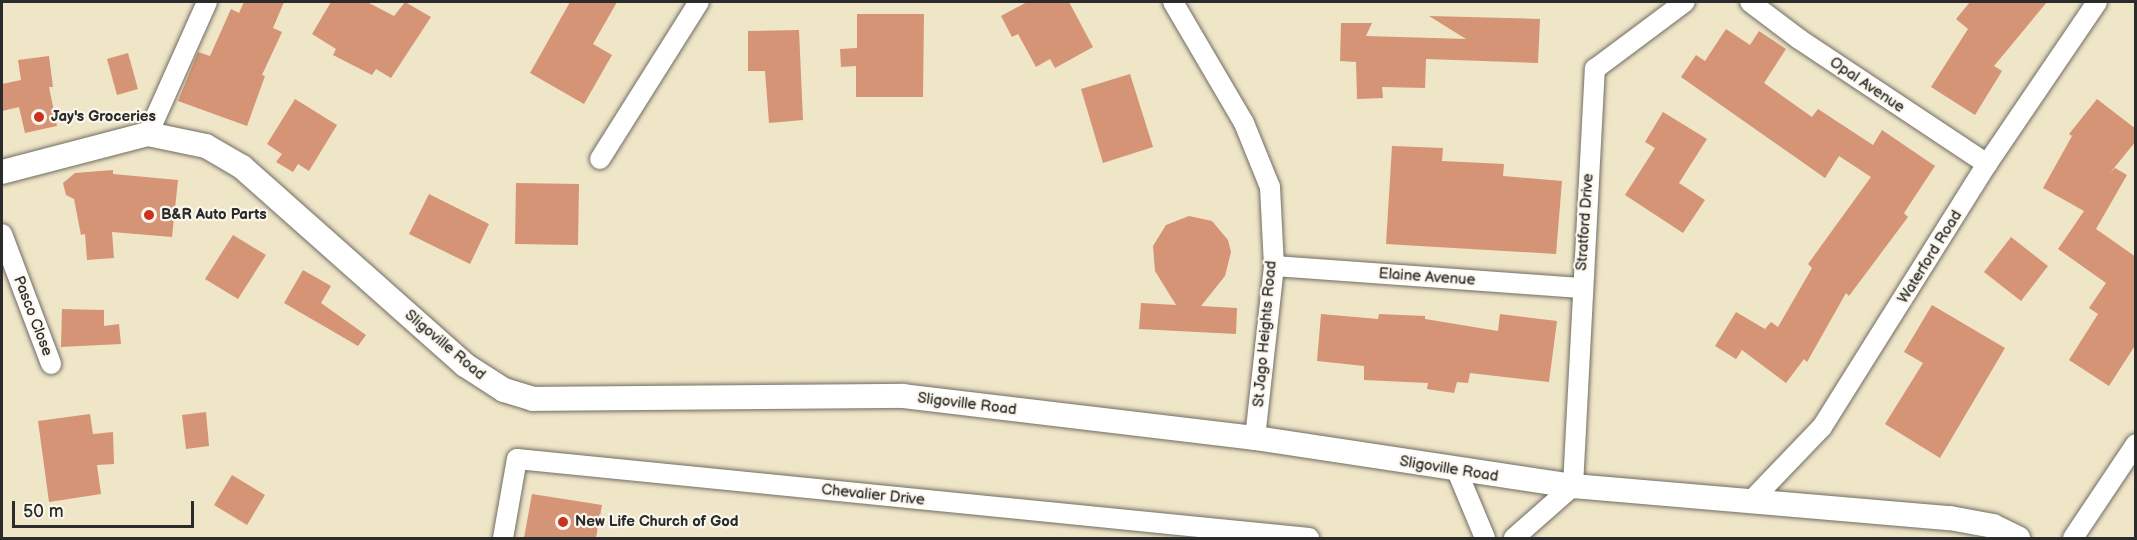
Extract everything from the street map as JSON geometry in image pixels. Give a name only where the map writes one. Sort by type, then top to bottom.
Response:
[{"type":"street","points":[[148,134],[207,2]]},
{"type":"street","points":[[600,159],[699,2]]},
{"type":"street","name":"St Jago Heights Road","points":[[1173,2],[1244,123],[1270,187],[1274,266],[1255,438]]},
{"type":"street","name":"Stratford Drive","points":[[1573,486],[1581,288],[1595,69],[1684,2]]},
{"type":"street","name":"Opal Avenue","points":[[1750,2],[1799,39],[1987,164]]},
{"type":"street","name":"Waterford Road","points":[[1750,502],[1822,427],[1987,164],[2097,2]]},
{"type":"street","name":"Sligoville Road","points":[[2,172],[148,134],[206,146],[242,167],[465,365],[504,390],[533,399],[903,396],[1255,438],[1457,471],[1573,486],[1950,518],[1993,526],[2018,538]]},
{"type":"street","name":"Pasco Close","points":[[2,234],[51,364]]},
{"type":"street","name":"Elaine Avenue","points":[[1274,266],[1581,288]]},
{"type":"street","points":[[2073,538],[2136,444]]},
{"type":"street","name":"Chevalier Drive","points":[[503,538],[517,459],[1310,538]]},
{"type":"street","points":[[1457,471],[1485,538]]},
{"type":"street","points":[[1514,538],[1573,486]]},
{"type":"building","points":[[244,2],[284,2],[273,28],[282,32],[262,75],[265,76],[247,126],[178,101],[198,52],[210,56],[231,9],[239,13]]},
{"type":"building","points":[[331,2],[367,2],[394,16],[405,2],[431,17],[391,78],[376,69],[372,75],[333,55],[336,49],[312,34]]},
{"type":"building","points":[[570,2],[617,2],[593,44],[612,55],[584,104],[530,73]]},
{"type":"building","points":[[1027,2],[1069,2],[1093,47],[1055,68],[1050,59],[1036,67],[1018,34],[1012,37],[1001,16]]},
{"type":"building","points":[[1970,2],[2047,2],[1994,66],[2002,71],[1975,115],[1931,87],[1968,29],[1956,19]]},
{"type":"building","points":[[857,14],[924,14],[923,97],[856,97],[856,66],[841,67],[840,49],[857,48]]},
{"type":"building","points":[[1429,16],[1540,19],[1538,63],[1426,59],[1425,88],[1382,87],[1383,98],[1357,99],[1356,62],[1340,61],[1341,23],[1372,23],[1366,36],[1466,39]]},
{"type":"building","points":[[1726,29],[1750,45],[1759,31],[1786,49],[1764,83],[1812,117],[1818,109],[1873,145],[1882,130],[1935,166],[1904,213],[1908,217],[1849,296],[1846,293],[1807,362],[1804,359],[1786,383],[1742,350],[1736,359],[1715,346],[1736,312],[1765,329],[1771,322],[1778,327],[1812,268],[1808,264],[1871,177],[1839,156],[1825,178],[1681,77],[1696,55],[1705,61]]},
{"type":"building","points":[[799,30],[803,120],[769,123],[765,71],[748,71],[748,31]]},
{"type":"building","points":[[128,53],[138,89],[117,95],[107,59]]},
{"type":"building","points":[[49,56],[53,87],[49,87],[57,126],[25,133],[19,107],[2,111],[2,84],[21,80],[18,60]]},
{"type":"building","points":[[1130,74],[1153,147],[1103,163],[1081,89]]},
{"type":"building","points":[[295,99],[337,125],[309,171],[298,164],[293,172],[276,162],[282,154],[267,144]]},
{"type":"building","points":[[2097,99],[2136,129],[2136,141],[2110,173],[2115,168],[2127,175],[2096,229],[2136,257],[2136,344],[2109,386],[2069,360],[2098,314],[2089,308],[2106,283],[2058,249],[2084,211],[2043,188],[2072,136],[2069,134]]},
{"type":"building","points":[[1663,112],[1707,139],[1679,183],[1705,200],[1683,233],[1625,195],[1655,148],[1645,142]]},
{"type":"building","points":[[1392,146],[1443,148],[1442,161],[1504,164],[1503,176],[1562,181],[1556,254],[1386,244]]},
{"type":"building","points":[[113,170],[113,174],[178,180],[172,237],[112,232],[114,258],[87,260],[85,234],[81,235],[74,199],[66,195],[63,183],[75,173]]},
{"type":"building","points":[[516,183],[579,184],[578,245],[515,244]]},
{"type":"building","points":[[429,194],[489,224],[470,264],[409,234]]},
{"type":"building","points":[[1189,216],[1212,221],[1228,240],[1231,252],[1225,276],[1201,306],[1237,308],[1236,334],[1139,329],[1141,303],[1176,305],[1155,271],[1153,246],[1166,225]]},
{"type":"building","points":[[233,235],[266,255],[238,299],[205,279]]},
{"type":"building","points":[[2011,237],[2048,266],[2021,301],[1984,272]]},
{"type":"building","points":[[303,270],[331,286],[321,303],[366,335],[358,346],[284,303]]},
{"type":"building","points":[[1932,305],[2005,348],[1940,458],[1885,424],[1923,363],[1904,352]]},
{"type":"building","points":[[62,309],[104,310],[104,326],[119,324],[121,344],[61,347]]},
{"type":"building","points":[[1321,314],[1378,319],[1379,314],[1425,316],[1425,319],[1498,331],[1500,314],[1557,321],[1549,382],[1470,373],[1468,383],[1457,382],[1454,393],[1427,389],[1428,383],[1364,380],[1364,366],[1317,361]]},
{"type":"building","points":[[206,412],[209,446],[186,449],[182,415]]},
{"type":"building","points":[[90,414],[93,434],[113,432],[114,464],[97,465],[101,494],[49,502],[38,421]]},
{"type":"building","points":[[232,475],[265,495],[247,525],[214,505]]},
{"type":"building","name":"New Life Church of God","points":[[532,494],[602,505],[596,538],[524,538]]},
{"type":"place","name":"Jay's Groceries","points":[[39,117]]},
{"type":"place","name":"B&R Auto Parts","points":[[149,215]]},
{"type":"place","name":"New Life Church of God","points":[[563,522]]}]
